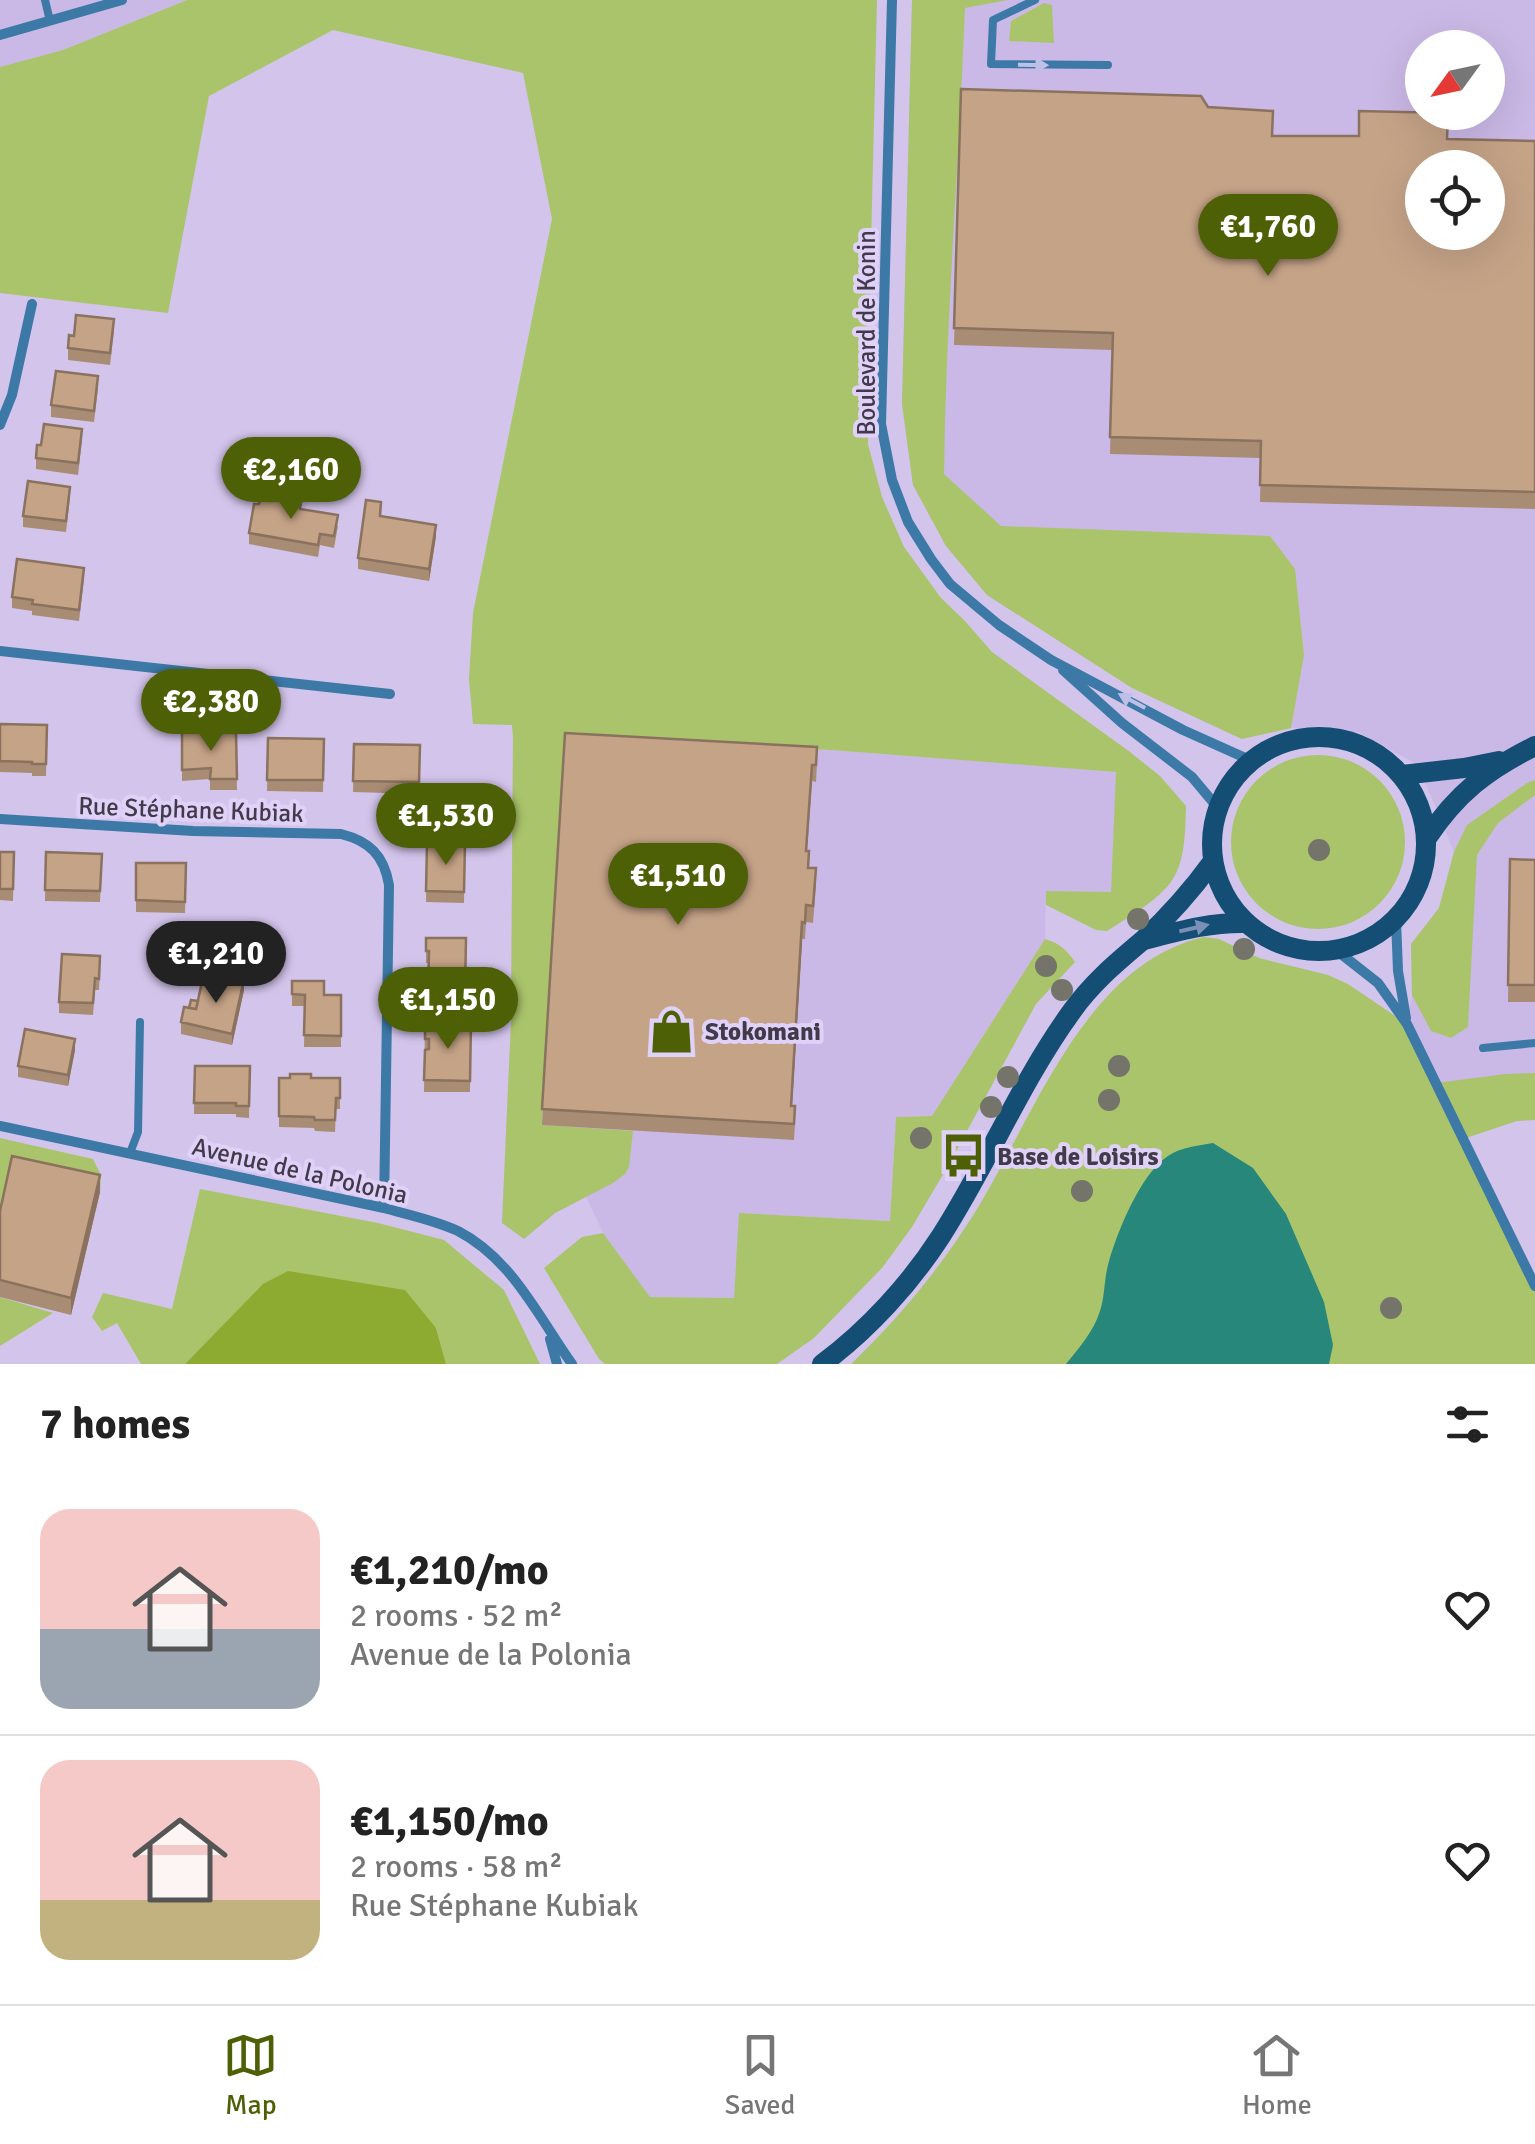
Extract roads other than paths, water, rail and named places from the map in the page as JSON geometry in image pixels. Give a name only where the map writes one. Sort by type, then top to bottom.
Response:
[{"type":"street","points":[[0,35],[122,0]]},
{"type":"street","name":"Boulevard de Konin","points":[[892,0],[881,424],[892,480],[908,522],[950,584],[1192,777],[1218,808]]},
{"type":"street","points":[[0,425],[12,395],[32,304]]},
{"type":"street","points":[[0,651],[390,694]]},
{"type":"street","name":"Boulevard de Konin","points":[[1050,660],[1183,730],[1250,760]]},
{"type":"street","points":[[1332,737],[1359,744],[1382,756],[1402,774],[1420,804],[1427,838],[1426,863],[1418,887],[1396,920],[1368,940],[1336,950],[1304,950],[1274,941],[1247,923],[1225,895],[1213,862],[1212,835],[1218,808],[1233,779],[1250,760],[1283,742],[1332,737]]},
{"type":"street","points":[[1427,838],[1460,795],[1535,746]]},
{"type":"street","points":[[1402,774],[1512,758]]},
{"type":"street","name":"Rue Stéphane Kubiak","points":[[0,819],[193,831],[341,834],[360,840],[377,852],[389,885],[384,1208]]},
{"type":"street","points":[[822,1364],[863,1330],[919,1266],[961,1202],[1055,1034],[1084,994],[1181,902],[1213,862]]},
{"type":"street","points":[[1396,920],[1398,971],[1407,1024]]},
{"type":"street","points":[[1142,941],[1194,926],[1247,923]]},
{"type":"street","points":[[1336,950],[1378,983],[1407,1024],[1535,1286]]},
{"type":"street","name":"Avenue de la Polonia","points":[[0,1126],[384,1208],[458,1232],[511,1274],[572,1364]]},
{"type":"street","name":"Avenue de la Polonia","points":[[547,1329],[558,1364]]},
{"type":"lane","points":[[45,0],[50,21]]},
{"type":"lane","points":[[1035,0],[992,20],[991,64],[1108,64]]},
{"type":"lane","points":[[130,1153],[138,1132],[140,1022]]},
{"type":"lane","points":[[1483,1048],[1535,1043]]},
{"type":"place","name":"Stokomani","points":[[672,1031]]},
{"type":"place","name":"Base de Loisirs","points":[[964,1156]]}]
